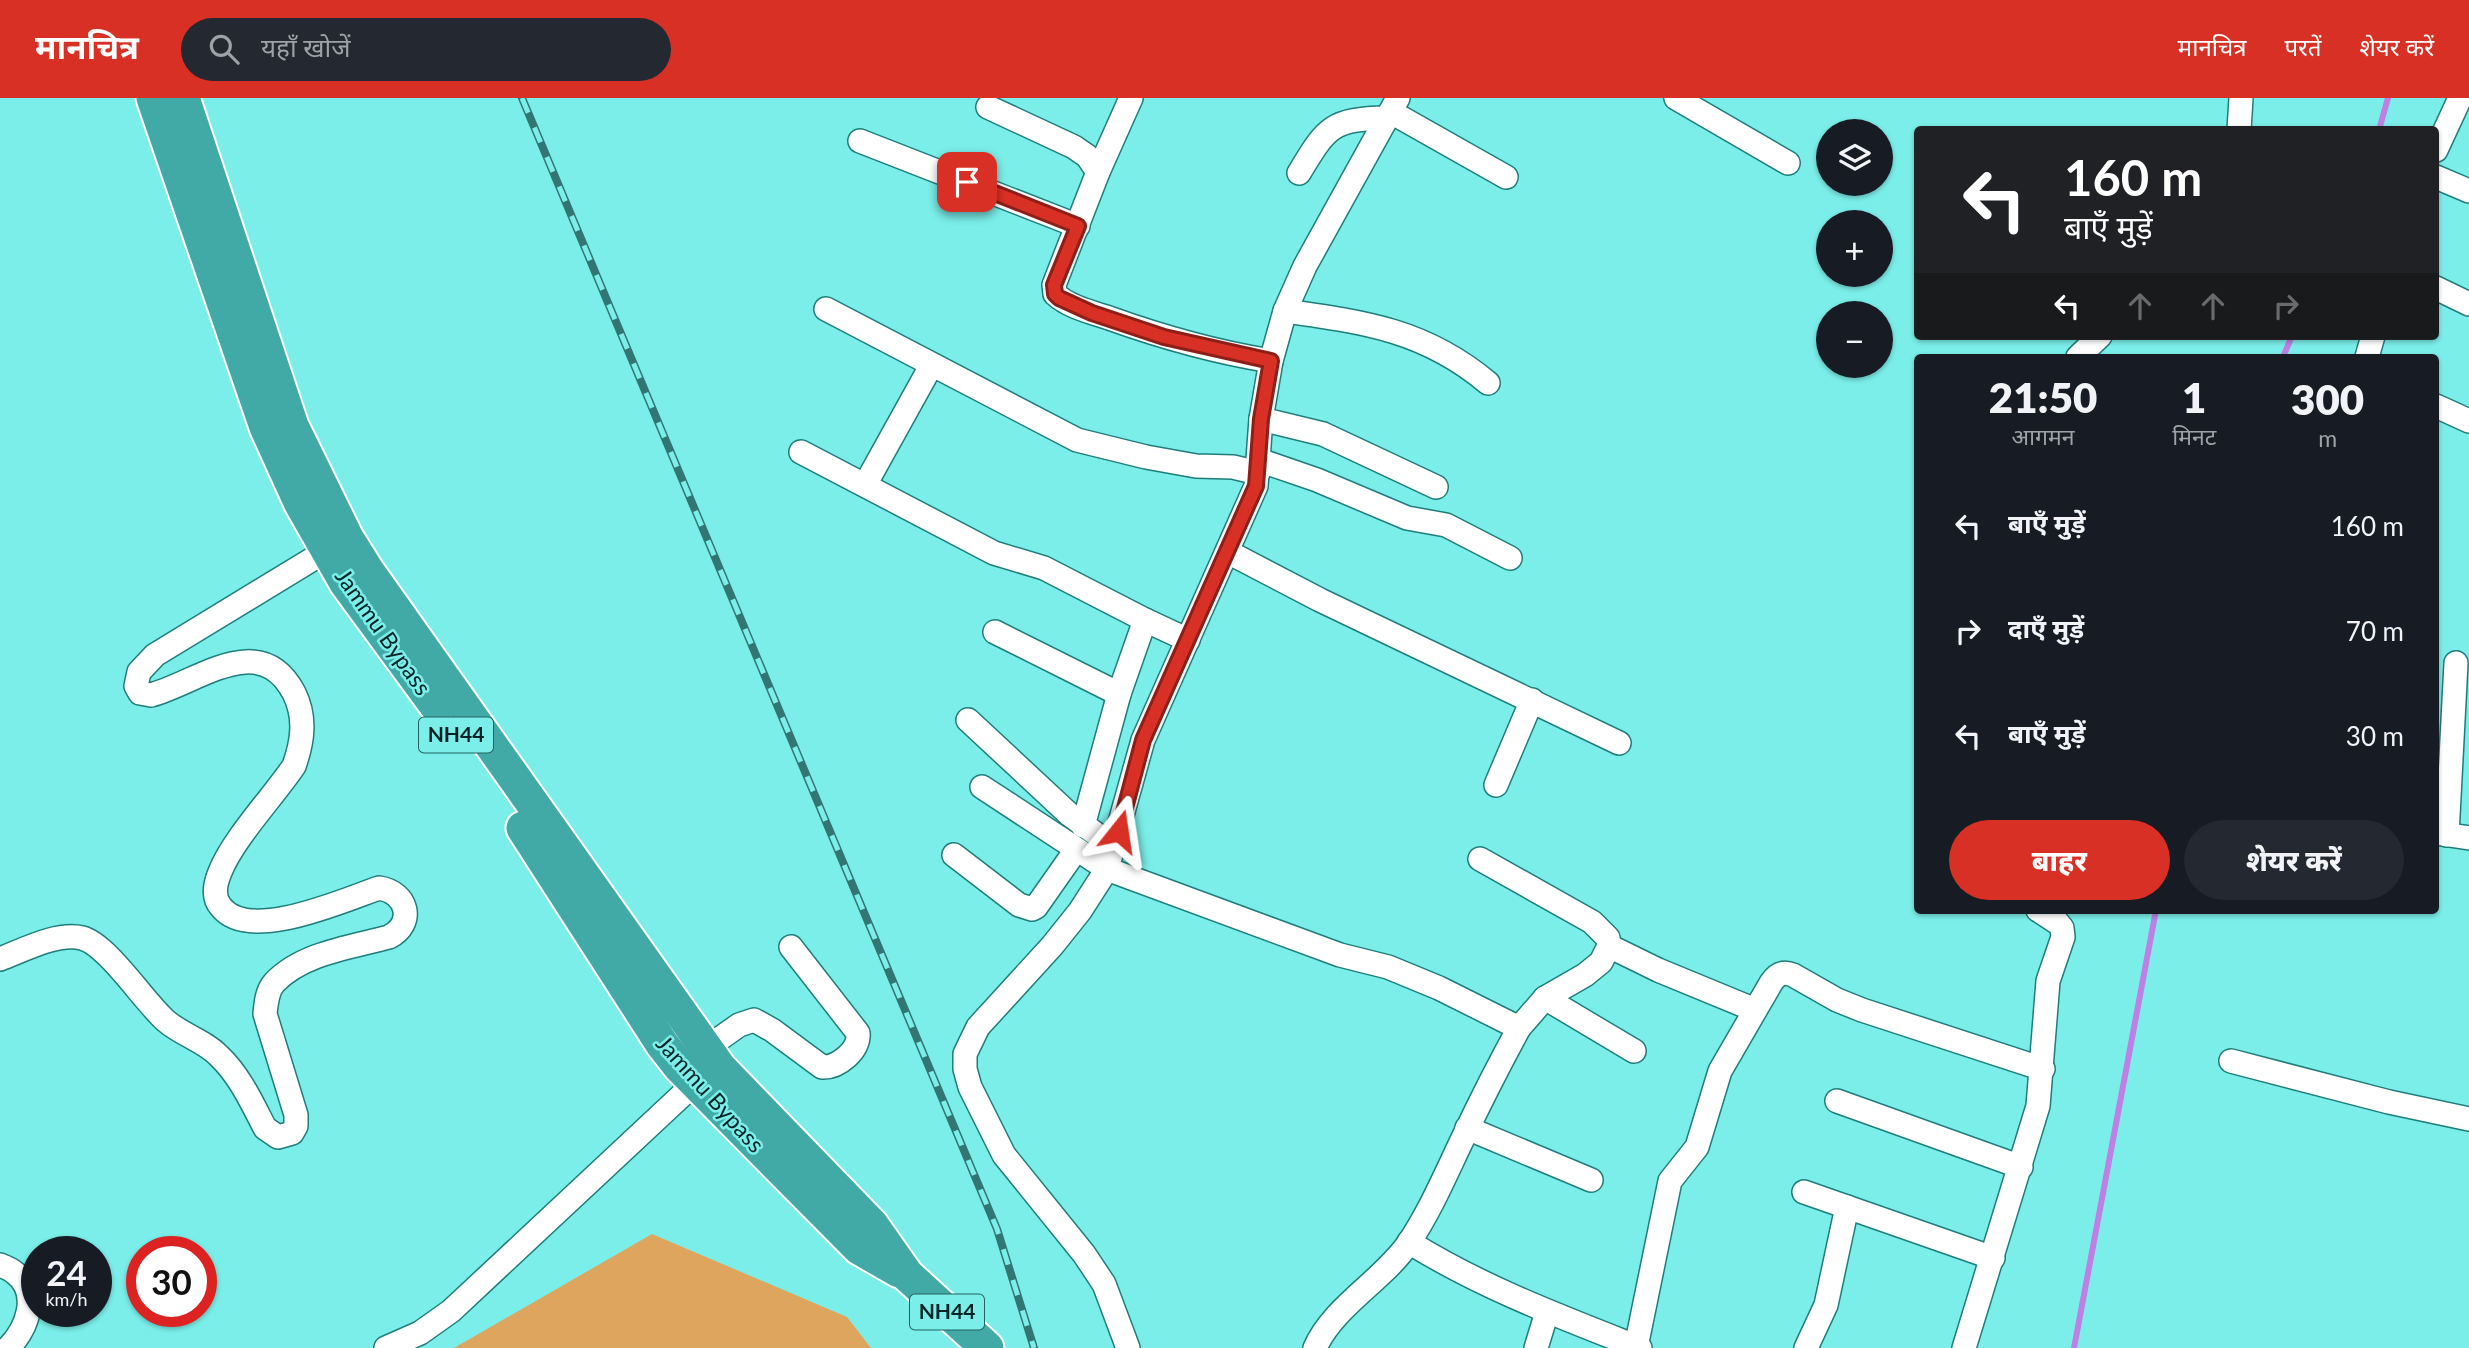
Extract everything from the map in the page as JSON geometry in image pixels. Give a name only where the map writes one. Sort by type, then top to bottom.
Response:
[{"type":"highway","name":"Jammu Bypass","points":[[153,98],[265,427],[300,502],[337,544],[367,570],[705,1049],[751,1102],[872,1225],[907,1275],[987,1348]]},
{"type":"highway","name":"Jammu Bypass","points":[[183,98],[292,426],[337,544],[346,583],[509,807],[662,1044],[695,1083],[859,1248],[907,1275]]},
{"type":"street","points":[[1131,98],[1098,172],[1054,285],[1055,294],[1092,313],[1164,337],[1254,358]]},
{"type":"street","points":[[1676,98],[1787,163]]},
{"type":"street","points":[[2239,126],[2241,98]]},
{"type":"street","points":[[2439,144],[2460,98]]},
{"type":"street","points":[[988,107],[1074,147],[1087,156],[1098,172]]},
{"type":"street","points":[[1128,1348],[1104,1284],[1084,1254],[1004,1155],[975,1097],[965,1069],[965,1054],[978,1027],[1080,911],[1097,835],[1119,694],[1165,629],[1228,552],[1251,501],[1250,468],[1261,419],[1254,358],[1285,311],[1305,266],[1392,109]]},
{"type":"street","points":[[1299,173],[1316,145],[1335,125],[1392,109],[1506,177]]},
{"type":"street","points":[[860,141],[1078,226]]},
{"type":"street","points":[[2439,178],[2469,191]]},
{"type":"street","points":[[2439,289],[2469,304]]},
{"type":"street","points":[[826,309],[1077,440],[1196,466],[1250,468],[1317,480],[1407,518],[1446,525],[1510,558]]},
{"type":"street","points":[[1285,311],[1370,324],[1427,342],[1450,354],[1488,383]]},
{"type":"street","points":[[2081,354],[2096,340]]},
{"type":"street","points":[[865,485],[932,366]]},
{"type":"street","points":[[2439,407],[2469,421]]},
{"type":"street","points":[[1261,419],[1323,434],[1436,487]]},
{"type":"street","points":[[801,452],[994,553],[1044,568],[1165,629]]},
{"type":"street","points":[[0,959],[61,939],[88,940],[104,952],[165,1021],[218,1054],[239,1080],[265,1128],[278,1137],[292,1133],[296,1126],[296,1115],[265,1014],[267,998],[273,984],[293,967],[317,957],[399,932],[404,923],[405,909],[399,897],[391,890],[379,888],[295,916],[264,922],[234,918],[223,911],[215,900],[219,873],[228,856],[294,766],[300,750],[303,725],[300,706],[290,685],[275,670],[260,663],[224,665],[151,695],[140,693],[136,686],[139,673],[155,654],[337,544]]},
{"type":"street","points":[[1228,552],[1320,600],[1619,743]]},
{"type":"street","points":[[1097,835],[1143,740],[1165,629]]},
{"type":"street","points":[[995,632],[1119,694]]},
{"type":"street","points":[[2451,835],[2456,663]]},
{"type":"street","points":[[1496,785],[1532,700]]},
{"type":"street","points":[[968,720],[1097,835]]},
{"type":"street","points":[[982,787],[1090,859],[1340,956],[1388,967],[1519,1028]]},
{"type":"street","points":[[954,855],[1019,905],[1032,909],[1090,859]]},
{"type":"street","points":[[1315,1348],[1332,1323],[1409,1242],[1432,1202],[1519,1028],[1545,998],[1585,975],[1601,962],[1609,946],[1608,938],[1592,922],[1480,859]]},
{"type":"street","points":[[1964,1348],[2038,1106],[2048,981],[2063,937],[2058,923],[2044,914]]},
{"type":"street","points":[[1609,946],[1658,970],[1755,1010]]},
{"type":"street","points":[[705,1049],[739,1025],[754,1020],[822,1067],[831,1066],[853,1051],[858,1033],[791,947]]},
{"type":"street","points":[[1409,1242],[1457,1270],[1547,1312],[1638,1347],[1670,1181],[1697,1147],[1720,1071],[1775,977],[1788,973],[1837,1000],[1862,1010],[2043,1069]]},
{"type":"street","points":[[1545,998],[1634,1051]]},
{"type":"street","points":[[2231,1060],[2389,1102],[2469,1119]]},
{"type":"street","points":[[386,1348],[420,1332],[451,1311],[695,1083]]},
{"type":"street","points":[[1837,1101],[2021,1167]]},
{"type":"street","points":[[1467,1128],[1591,1180]]},
{"type":"street","points":[[1804,1192],[1993,1258]]},
{"type":"street","points":[[1806,1348],[1826,1304],[1847,1207]]},
{"type":"street","points":[[0,1265],[15,1273],[25,1283],[29,1299],[28,1318],[19,1338],[8,1348]]},
{"type":"street","points":[[1536,1348],[1547,1312]]},
{"type":"shaded area","points":[[652,1234],[847,1317],[871,1348],[454,1348]]},
{"type":"waterway","points":[[2380,126],[2388,98]]},
{"type":"waterway","points":[[2284,354],[2290,340]]},
{"type":"waterway","points":[[2074,1348],[2155,914]]},
{"type":"railway","points":[[522,98],[997,1229],[1034,1348]]},
{"type":"route","points":[[967,182],[1078,226],[1054,285],[1055,294],[1067,303],[1192,345],[1271,361],[1261,419],[1256,486],[1143,740],[1119,831]]}]
